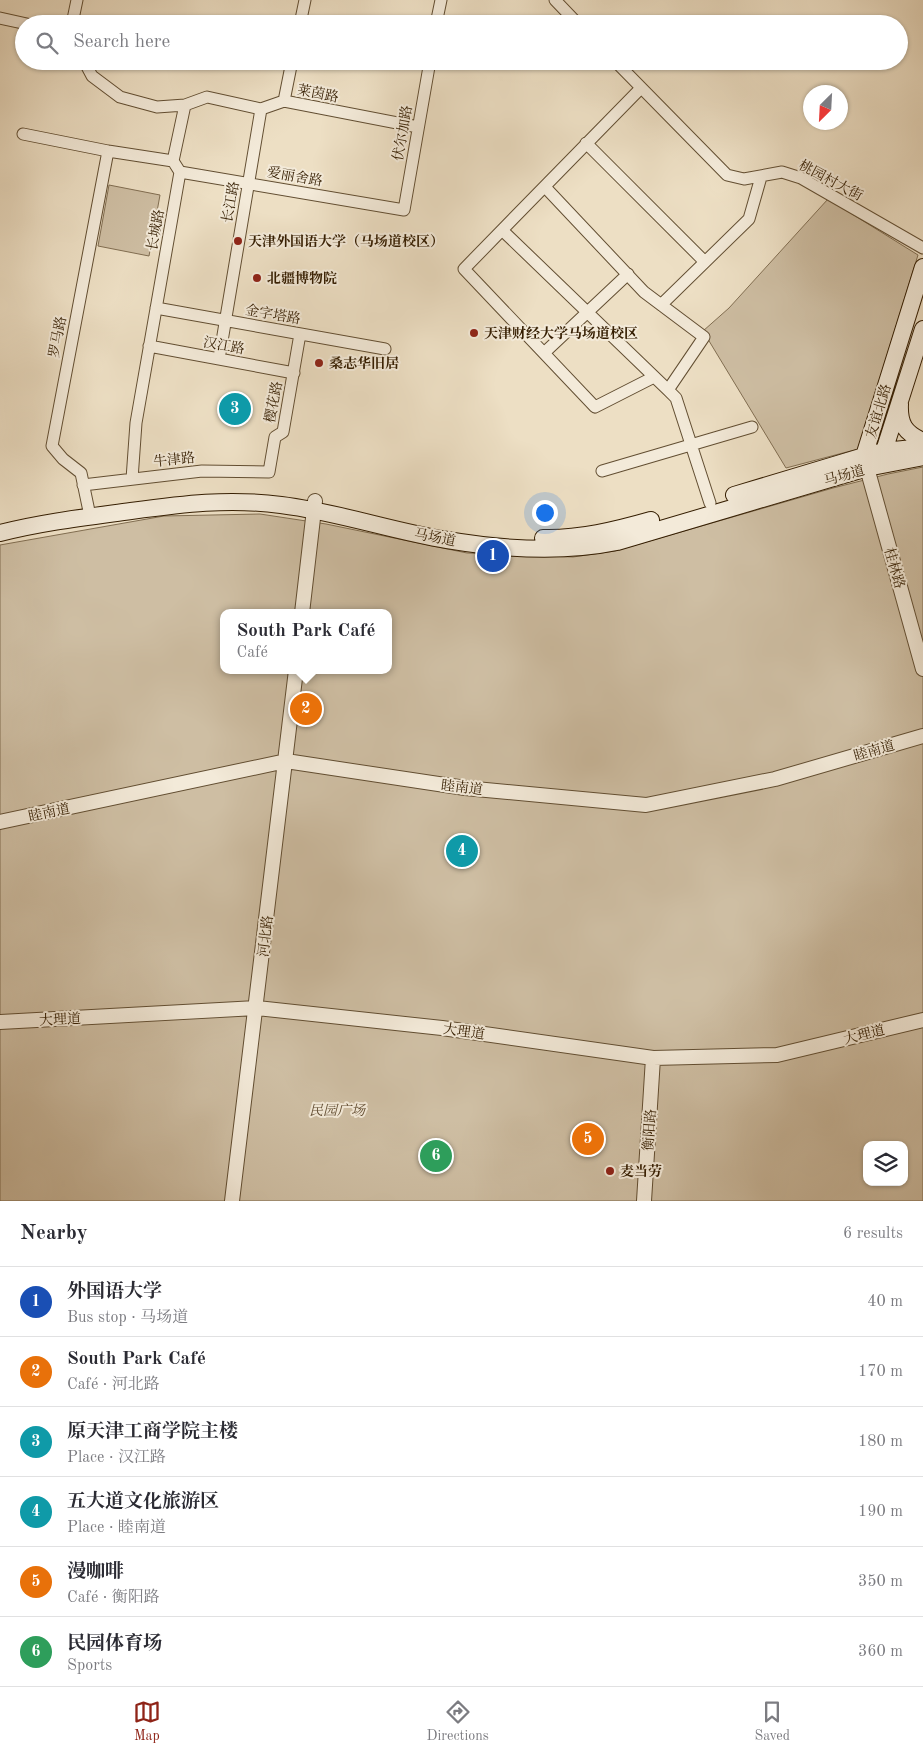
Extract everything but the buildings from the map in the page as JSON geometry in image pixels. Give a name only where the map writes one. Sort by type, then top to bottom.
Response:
[{"type":"main road","name":"友谊北路","points":[[865,462],[923,267]]},
{"type":"main road","name":"友谊北路","points":[[865,462],[884,451],[923,329]]},
{"type":"main road","points":[[900,399],[899,413],[902,425],[912,436],[923,441]]},
{"type":"main road","points":[[884,451],[923,446]]},
{"type":"main road","name":"马场道","points":[[0,524],[89,511],[231,500],[315,505],[481,535],[555,538],[622,528],[865,462],[923,457]]},
{"type":"main road","name":"马场道","points":[[315,505],[446,540],[491,546],[587,548],[617,542],[865,462]]},
{"type":"main road","name":"马场道","points":[[0,533],[89,511]]},
{"type":"street","points":[[74,15],[77,0]]},
{"type":"street","points":[[302,15],[305,0]]},
{"type":"street","points":[[438,15],[441,0]]},
{"type":"street","points":[[555,0],[569,15]]},
{"type":"street","points":[[0,18],[15,21]]},
{"type":"street","points":[[89,70],[92,76],[120,97],[157,107],[185,105],[173,161],[180,172]]},
{"type":"street","points":[[284,102],[290,70]]},
{"type":"street","name":"伏尔加路","points":[[404,210],[428,70]]},
{"type":"street","name":"桃园村大街","points":[[624,70],[727,175],[744,179],[782,172],[801,178],[923,248]]},
{"type":"street","points":[[641,88],[464,269],[595,407],[654,377]]},
{"type":"street","name":"莱茵路","points":[[185,105],[207,97],[262,109],[284,102],[418,127]]},
{"type":"street","name":"长江路","points":[[218,359],[262,109]]},
{"type":"street","points":[[23,134],[108,151],[173,161]]},
{"type":"street","points":[[586,143],[705,262]]},
{"type":"street","name":"罗马路","points":[[89,511],[81,473],[63,460],[52,446],[108,151]]},
{"type":"street","name":"爱丽舍路","points":[[180,172],[404,210]]},
{"type":"street","name":"长城路","points":[[132,479],[136,423],[180,172]]},
{"type":"street","points":[[661,305],[749,219],[761,177]]},
{"type":"street","points":[[546,187],[644,292],[704,337],[668,390]]},
{"type":"street","points":[[502,230],[676,398],[710,503]]},
{"type":"street","points":[[544,353],[628,274]]},
{"type":"street","name":"金字塔路","points":[[156,308],[385,349]]},
{"type":"street","name":"樱花路","points":[[269,472],[275,437],[283,432],[300,334]]},
{"type":"street","name":"汉江路","points":[[149,346],[294,373]]},
{"type":"street","points":[[602,471],[752,427]]},
{"type":"street","name":"桂林路","points":[[865,462],[923,669]]},
{"type":"street","name":"牛津路","points":[[83,485],[202,471],[269,472]]},
{"type":"street","points":[[302,609],[315,505]]},
{"type":"street","name":"河北路","points":[[232,1201],[296,674]]},
{"type":"street","name":"睦南道","points":[[0,819],[286,761],[465,788],[646,805],[775,780],[923,736]]},
{"type":"street","name":"大理道","points":[[0,1022],[256,1008],[442,1028],[653,1058],[777,1056],[923,1020]]},
{"type":"street","name":"衡阳路","points":[[644,1201],[653,1058]]},
{"type":"green space","points":[[109,185],[160,195],[149,256],[98,246]]},
{"type":"green space","points":[[828,199],[918,255],[858,449],[786,468],[703,331],[729,308]]},
{"type":"green space","name":"民园广场","points":[[923,467],[923,1201],[0,1201],[0,545],[164,516],[260,514],[326,524],[467,553],[573,557],[615,551],[833,488]]},
{"type":"place","name":"天津外国语大学（马场道校区）","points":[[238,241]]},
{"type":"place","name":"北疆博物院","points":[[257,278]]},
{"type":"place","name":"天津财经大学马场道校区","points":[[474,333]]},
{"type":"place","name":"桑志华旧居","points":[[319,363]]},
{"type":"place","name":"原天津工商学院主楼","points":[[235,409]]},
{"type":"place","name":"外国语大学","points":[[493,556]]},
{"type":"place","name":"South Park Café","points":[[306,709]]},
{"type":"place","name":"五大道文化旅游区","points":[[462,851]]},
{"type":"place","name":"漫咖啡","points":[[588,1139]]},
{"type":"place","name":"民园体育场","points":[[436,1156]]},
{"type":"place","name":"麦当劳","points":[[610,1171]]}]
